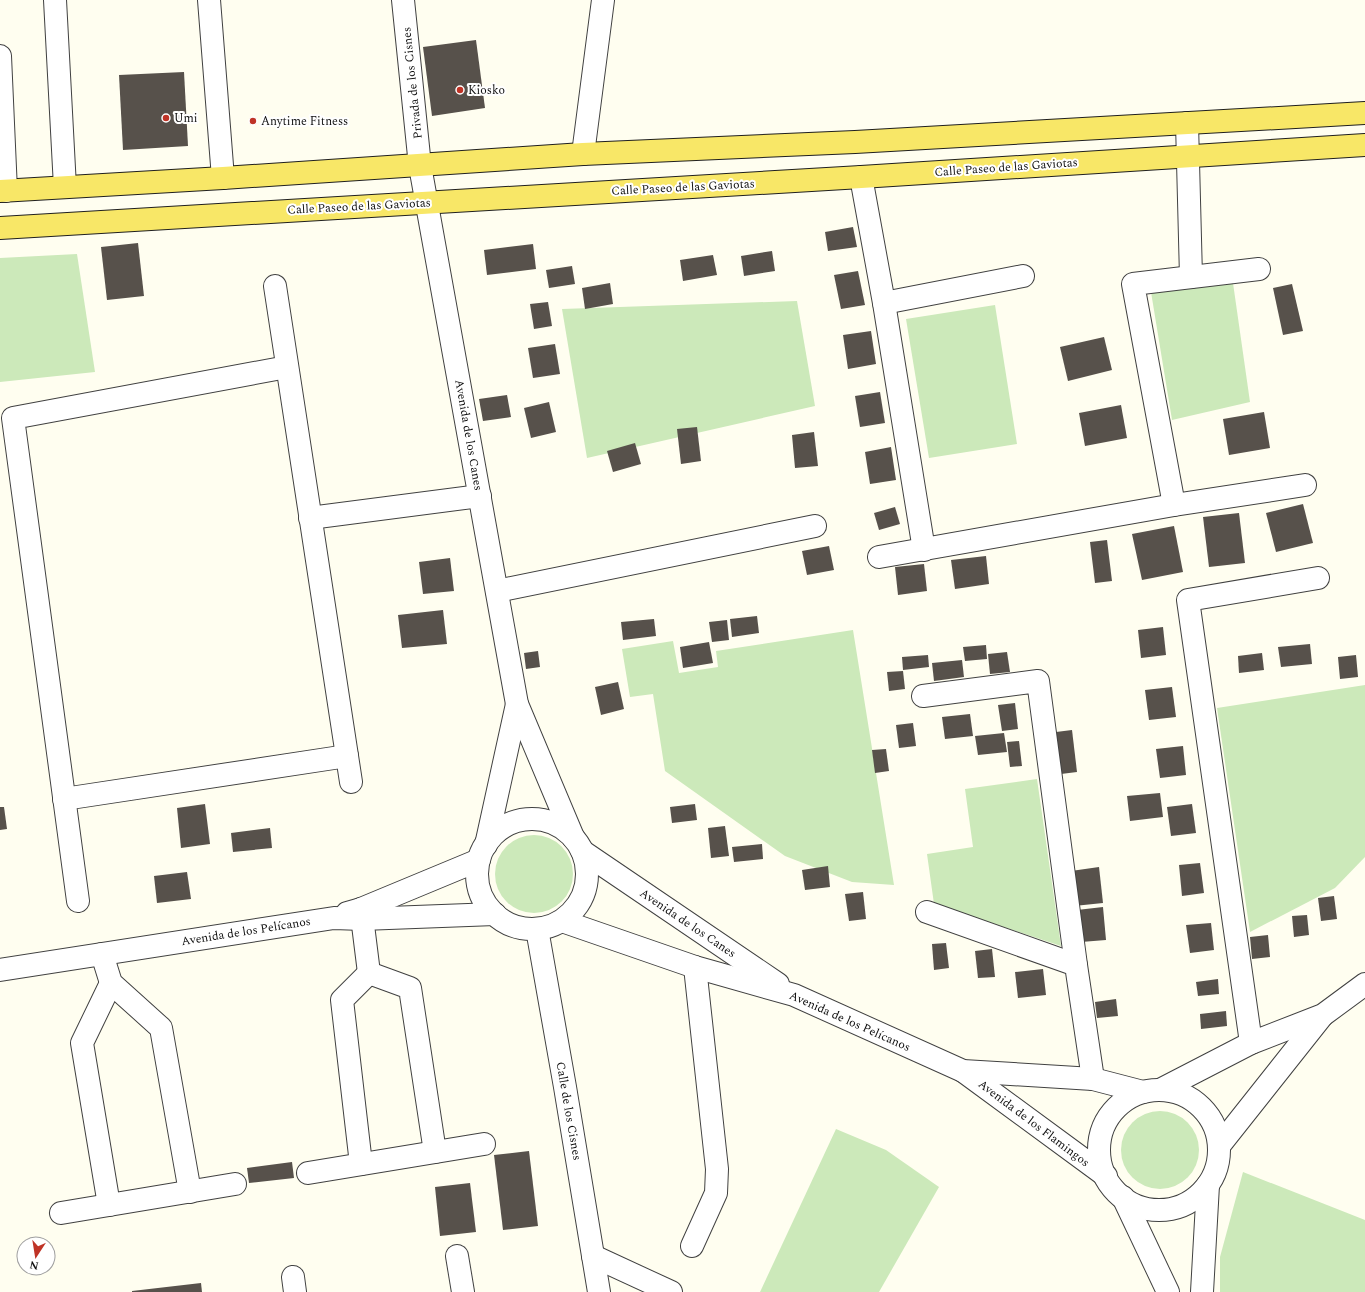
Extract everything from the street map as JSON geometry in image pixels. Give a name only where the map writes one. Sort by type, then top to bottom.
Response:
[{"type":"main road","points":[[3,191],[420,166],[583,154],[863,141],[1365,113]]},
{"type":"main road","name":"Calle Paseo de las Gaviotas","points":[[0,228],[1365,145]]},
{"type":"street","points":[[55,0],[65,187]]},
{"type":"street","points":[[209,0],[223,178]]},
{"type":"street","name":"Privada de los Cisnes","points":[[403,0],[420,166]]},
{"type":"street","points":[[583,154],[603,0]]},
{"type":"street","points":[[0,56],[3,191]]},
{"type":"street","points":[[1187,123],[1191,277]]},
{"type":"street","name":"Avenida de los Canes","points":[[420,166],[517,704],[578,844],[794,995]]},
{"type":"street","points":[[860,176],[884,303],[924,550]]},
{"type":"street","points":[[1174,505],[1133,284],[1260,268]]},
{"type":"street","points":[[884,303],[1023,276]]},
{"type":"street","points":[[275,286],[351,782]]},
{"type":"street","points":[[78,901],[13,418],[287,367]]},
{"type":"street","points":[[879,557],[1174,505],[1305,485]]},
{"type":"street","points":[[310,518],[480,496]]},
{"type":"street","points":[[497,591],[815,526]]},
{"type":"street","points":[[1251,1043],[1188,600],[1318,578]]},
{"type":"street","points":[[923,696],[1038,681],[1076,966],[1093,1079]]},
{"type":"street","name":"Avenida de los Canes","points":[[482,852],[517,704]]},
{"type":"street","points":[[64,799],[347,756]]},
{"type":"street","points":[[528,820],[544,821],[560,827],[578,844],[587,864],[588,877],[586,890],[572,913],[562,921],[550,927],[537,929],[518,926],[495,914],[482,898],[478,886],[477,873],[482,852],[497,832],[511,824],[528,820]]},
{"type":"street","points":[[369,973],[361,914],[482,852]]},
{"type":"street","points":[[927,912],[1076,966]]},
{"type":"street","name":"Avenida de los Pelícanos","points":[[0,970],[361,914],[495,914]]},
{"type":"street","name":"Avenida de los Pelícanos","points":[[562,921],[695,967],[794,995],[963,1071],[1093,1079],[1151,1091]]},
{"type":"street","name":"Calle de los Cisnes","points":[[537,929],[599,1292]]},
{"type":"street","points":[[102,954],[111,983],[161,1028],[190,1192]]},
{"type":"street","points":[[692,1246],[716,1193],[717,1169],[695,967]]},
{"type":"street","points":[[369,973],[410,988],[435,1152]]},
{"type":"street","points":[[361,1164],[342,1000],[369,973]]},
{"type":"street","points":[[109,1204],[82,1044],[111,983]]},
{"type":"street","points":[[1219,1146],[1323,1015],[1365,984]]},
{"type":"street","points":[[1151,1091],[1177,1092],[1194,1100],[1206,1113],[1216,1128],[1219,1146],[1219,1160],[1215,1173],[1208,1185],[1194,1198],[1177,1207],[1158,1210],[1140,1206],[1123,1197],[1113,1188],[1106,1176],[1100,1160],[1100,1142],[1104,1125],[1113,1111],[1127,1099],[1151,1091],[1251,1043],[1323,1015]]},
{"type":"street","name":"Avenida de los Flamingos","points":[[963,1071],[1106,1176]]},
{"type":"street","points":[[308,1173],[484,1144]]},
{"type":"street","points":[[61,1212],[235,1184]]},
{"type":"street","points":[[1202,1292],[1208,1185]]},
{"type":"street","points":[[1123,1197],[1168,1292]]},
{"type":"street","points":[[457,1256],[463,1292]]},
{"type":"street","points":[[593,1256],[671,1292]]},
{"type":"green space","points":[[77,254],[95,372],[0,382],[0,258]]},
{"type":"green space","points":[[1233,283],[1250,402],[1172,420],[1151,292]]},
{"type":"green space","points":[[797,301],[815,406],[587,458],[562,309]]},
{"type":"green space","points":[[995,305],[1017,444],[929,458],[906,319]]},
{"type":"green space","points":[[853,630],[894,885],[852,882],[785,856],[665,771],[653,694],[630,697],[622,649],[673,641],[679,673],[718,667],[716,651]]},
{"type":"green space","points":[[1365,685],[1365,857],[1335,888],[1250,932],[1217,708]]},
{"type":"green space","points":[[1037,779],[1061,946],[934,904],[927,854],[973,847],[965,789]]},
{"type":"green space","points":[[534,835],[549,838],[562,846],[570,859],[573,874],[570,889],[562,902],[549,910],[534,913],[519,910],[506,902],[498,889],[495,874],[498,859],[506,846],[519,838]]},
{"type":"green space","points":[[1160,1111],[1175,1114],[1188,1122],[1196,1135],[1199,1150],[1196,1165],[1188,1178],[1175,1186],[1160,1189],[1145,1186],[1132,1178],[1124,1165],[1121,1150],[1124,1135],[1132,1122],[1145,1114]]},
{"type":"green space","points":[[836,1129],[886,1150],[939,1187],[879,1292],[760,1292]]},
{"type":"green space","points":[[1243,1172],[1365,1220],[1365,1292],[1220,1292],[1220,1257]]},
{"type":"building","points":[[476,40],[485,108],[432,116],[423,47]]},
{"type":"building","points":[[184,72],[188,146],[123,150],[119,75]]},
{"type":"building","points":[[853,227],[857,247],[828,251],[825,232]]},
{"type":"building","points":[[138,243],[144,296],[107,300],[101,247]]},
{"type":"building","points":[[533,244],[536,269],[487,275],[484,250]]},
{"type":"building","points":[[772,251],[775,271],[744,276],[741,256]]},
{"type":"building","points":[[713,255],[717,275],[683,281],[680,260]]},
{"type":"building","points":[[572,266],[575,284],[549,288],[546,270]]},
{"type":"building","points":[[858,271],[865,305],[841,309],[834,275]]},
{"type":"building","points":[[610,283],[613,304],[585,309],[582,288]]},
{"type":"building","points":[[1292,284],[1303,331],[1283,335],[1273,288]]},
{"type":"building","points":[[548,302],[552,326],[534,329],[530,304]]},
{"type":"building","points":[[871,331],[876,364],[848,369],[843,335]]},
{"type":"building","points":[[1104,337],[1112,370],[1068,381],[1060,347]]},
{"type":"building","points":[[555,344],[560,374],[533,378],[528,348]]},
{"type":"building","points":[[880,392],[885,423],[860,427],[855,396]]},
{"type":"building","points":[[507,395],[511,417],[483,421],[479,399]]},
{"type":"building","points":[[549,402],[556,432],[531,438],[524,408]]},
{"type":"building","points":[[1121,405],[1127,438],[1085,446],[1079,413]]},
{"type":"building","points":[[1264,412],[1270,448],[1229,455],[1223,419]]},
{"type":"building","points":[[697,427],[701,461],[681,464],[677,429]]},
{"type":"building","points":[[814,432],[818,466],[795,468],[792,435]]},
{"type":"building","points":[[635,443],[641,464],[613,472],[607,451]]},
{"type":"building","points":[[891,447],[896,480],[870,484],[865,452]]},
{"type":"building","points":[[1303,504],[1313,543],[1276,552],[1266,513]]},
{"type":"building","points":[[895,507],[900,524],[879,530],[874,513]]},
{"type":"building","points":[[1239,513],[1245,563],[1209,567],[1203,517]]},
{"type":"building","points":[[1174,526],[1183,572],[1142,580],[1132,534]]},
{"type":"building","points":[[1107,540],[1112,581],[1095,583],[1090,542]]},
{"type":"building","points":[[829,546],[834,570],[807,575],[802,551]]},
{"type":"building","points":[[986,556],[989,584],[955,589],[951,560]]},
{"type":"building","points":[[450,558],[454,591],[423,594],[419,562]]},
{"type":"building","points":[[924,564],[927,591],[898,595],[895,567]]},
{"type":"building","points":[[443,610],[447,644],[402,648],[398,615]]},
{"type":"building","points":[[757,616],[759,633],[732,637],[730,619]]},
{"type":"building","points":[[654,619],[656,636],[623,640],[621,622]]},
{"type":"building","points":[[727,620],[729,640],[712,642],[709,622]]},
{"type":"building","points":[[1163,627],[1166,655],[1141,658],[1138,630]]},
{"type":"building","points":[[709,642],[713,663],[683,668],[680,647]]},
{"type":"building","points":[[1310,644],[1312,664],[1281,667],[1278,647]]},
{"type":"building","points":[[986,645],[987,659],[965,661],[963,647]]},
{"type":"building","points":[[538,651],[540,667],[526,669],[524,653]]},
{"type":"building","points":[[1007,652],[1010,672],[990,674],[988,654]]},
{"type":"building","points":[[1262,653],[1264,670],[1239,673],[1238,656]]},
{"type":"building","points":[[928,655],[929,667],[903,670],[902,657]]},
{"type":"building","points":[[1356,655],[1358,677],[1340,679],[1338,657]]},
{"type":"building","points":[[962,660],[964,677],[934,681],[932,663]]},
{"type":"building","points":[[903,671],[905,689],[889,691],[887,672]]},
{"type":"building","points":[[618,682],[624,709],[601,715],[595,687]]},
{"type":"building","points":[[1172,687],[1176,717],[1149,720],[1145,690]]},
{"type":"building","points":[[1015,703],[1018,729],[1002,731],[998,705]]},
{"type":"building","points":[[970,714],[973,736],[945,739],[942,717]]},
{"type":"building","points":[[913,723],[916,746],[899,748],[896,725]]},
{"type":"building","points":[[1072,730],[1077,772],[1053,775],[1048,733]]},
{"type":"building","points":[[1004,733],[1007,752],[978,755],[975,736]]},
{"type":"building","points":[[1019,741],[1022,766],[1010,767],[1007,742]]},
{"type":"building","points":[[1183,746],[1186,775],[1160,778],[1156,749]]},
{"type":"building","points":[[886,749],[889,771],[875,773],[872,750]]},
{"type":"building","points":[[1160,793],[1163,817],[1130,821],[1127,796]]},
{"type":"building","points":[[205,804],[210,844],[181,848],[177,808]]},
{"type":"building","points":[[695,804],[697,820],[672,823],[670,807]]},
{"type":"building","points":[[1192,804],[1196,833],[1171,836],[1167,807]]},
{"type":"building","points":[[0,807],[4,807],[7,829],[0,830]]},
{"type":"building","points":[[725,826],[729,856],[711,858],[708,828]]},
{"type":"building","points":[[270,828],[272,848],[233,852],[231,833]]},
{"type":"building","points":[[762,844],[763,859],[734,862],[732,847]]},
{"type":"building","points":[[1200,863],[1204,893],[1182,896],[1179,865]]},
{"type":"building","points":[[828,866],[830,887],[805,890],[802,870]]},
{"type":"building","points":[[1099,867],[1103,903],[1074,906],[1071,871]]},
{"type":"building","points":[[187,872],[191,899],[157,903],[154,876]]},
{"type":"building","points":[[863,892],[866,919],[849,921],[845,894]]},
{"type":"building","points":[[1334,896],[1337,919],[1321,921],[1318,898]]},
{"type":"building","points":[[1103,907],[1106,940],[1081,942],[1077,910]]},
{"type":"building","points":[[1307,915],[1309,935],[1294,937],[1292,916]]},
{"type":"building","points":[[1211,923],[1214,950],[1190,953],[1186,925]]},
{"type":"building","points":[[1268,935],[1270,957],[1252,959],[1250,937]]},
{"type":"building","points":[[946,943],[949,968],[934,970],[932,944]]},
{"type":"building","points":[[992,949],[995,977],[978,978],[975,951]]},
{"type":"building","points":[[1043,969],[1046,995],[1018,998],[1015,972]]},
{"type":"building","points":[[1218,979],[1219,994],[1198,996],[1196,982]]},
{"type":"building","points":[[1116,999],[1118,1016],[1097,1018],[1095,1002]]},
{"type":"building","points":[[1226,1011],[1227,1026],[1201,1029],[1200,1014]]},
{"type":"building","points":[[529,1151],[538,1226],[503,1230],[494,1155]]},
{"type":"building","points":[[292,1162],[294,1178],[249,1183],[247,1168]]},
{"type":"building","points":[[470,1183],[476,1232],[440,1236],[435,1187]]},
{"type":"building","points":[[201,1283],[202,1292],[132,1292],[132,1291]]},
{"type":"place","name":"Kiosko","points":[[460,90]]},
{"type":"place","name":"Umi","points":[[166,118]]},
{"type":"place","name":"Anytime Fitness","points":[[253,121]]}]
